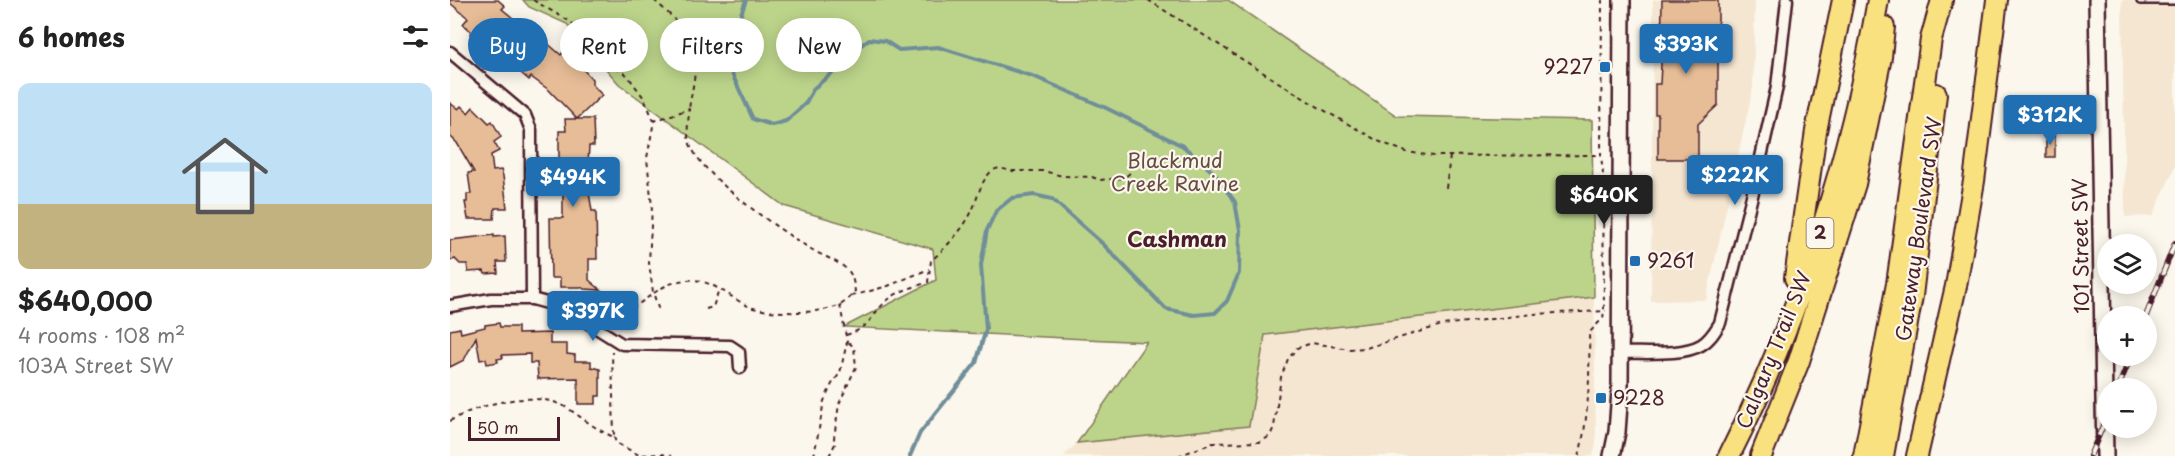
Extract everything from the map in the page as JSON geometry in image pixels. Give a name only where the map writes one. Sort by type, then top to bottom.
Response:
[{"type":"highway","points":[[1790,318],[1816,131],[1843,0]]},
{"type":"highway","name":"Calgary Trail SW","points":[[1729,456],[1790,318],[1823,226],[1842,164],[1878,0]]},
{"type":"highway","points":[[1761,456],[1799,361],[1855,184],[1881,57],[1887,0]]},
{"type":"highway","points":[[1864,456],[1897,284],[1930,39],[1943,0]]},
{"type":"highway","name":"Gateway Boulevard SW","points":[[1883,456],[1904,347],[1919,242],[1939,71],[1943,0]]},
{"type":"highway","points":[[1917,456],[1956,286],[1974,181],[1997,0]]},
{"type":"street","points":[[1612,456],[1620,408],[1622,0]]},
{"type":"street","points":[[1620,352],[1680,351],[1700,345],[1711,337],[1720,323],[1777,87],[1786,0]]},
{"type":"street","name":"101 Street SW","points":[[2097,0],[2105,456]]},
{"type":"street","points":[[450,51],[518,109],[528,122],[531,140],[532,299]]},
{"type":"street","points":[[450,306],[491,299],[532,299],[574,314],[622,344],[730,346],[739,352],[740,368]]},
{"type":"lane","points":[[2140,1],[2175,1]]},
{"type":"path","points":[[533,0],[569,21],[612,66],[627,75],[644,98],[654,121],[647,158],[652,207],[649,264],[653,292],[659,311]]},
{"type":"path","points":[[654,0],[685,33],[694,53],[689,139],[695,154],[705,167],[771,223],[850,273],[855,291],[852,296]]},
{"type":"path","points":[[1148,0],[1313,104],[1378,141],[1406,152],[1434,156],[1601,155]]},
{"type":"path","points":[[1579,456],[1588,391],[1589,333],[1603,318],[1605,311],[1601,155],[1602,0]]},
{"type":"path","points":[[654,121],[689,109]]},
{"type":"path","points":[[1446,188],[1450,156]]},
{"type":"path","points":[[846,335],[867,326],[891,297],[928,282],[931,275],[929,269],[931,261],[949,244],[971,213],[985,180],[993,170],[1044,171],[1062,176],[1092,177],[1100,180],[1124,178],[1130,173],[1133,163]]},
{"type":"path","points":[[672,456],[662,454],[641,456],[616,443],[612,351],[608,334],[613,317],[634,307],[653,292],[686,280],[705,283],[757,309],[812,311],[840,305],[852,296],[888,286],[929,269]]},
{"type":"path","points":[[706,309],[713,307],[719,290]]},
{"type":"path","points":[[814,456],[824,401],[840,374],[847,342],[840,305]]},
{"type":"path","points":[[1178,456],[1214,442],[1260,442],[1270,436],[1274,428],[1281,377],[1288,359],[1297,348],[1312,343],[1350,349],[1366,348],[1442,326],[1541,313],[1605,311]]},
{"type":"path","points":[[829,456],[835,444],[839,404],[855,367],[854,347],[847,342]]},
{"type":"path","points":[[450,421],[494,402],[548,401],[565,407],[599,431],[614,437]]},
{"type":"shaded area","points":[[1653,0],[1755,0],[1753,88],[1706,300],[1651,301]]},
{"type":"shaded area","points":[[2122,0],[2175,0],[2175,166],[2153,216],[2125,217]]},
{"type":"shaded area","points":[[1594,297],[1596,444],[1593,456],[1064,456],[1077,443],[1249,426],[1265,335]]},
{"type":"green space","name":"Blackmud Creek Ravine","points":[[523,0],[1228,0],[1397,116],[1592,120],[1594,297],[1265,335],[1249,426],[1077,443],[1147,342],[844,327],[936,280],[933,249],[784,206],[619,84],[609,72],[648,72],[648,18],[560,18],[560,21],[529,7]]},
{"type":"building","points":[[450,0],[498,0],[505,6],[502,9],[513,18],[468,18],[450,3]]},
{"type":"building","points":[[1662,0],[1718,0],[1718,105],[1698,124],[1698,159],[1658,159],[1655,84],[1660,84]]},
{"type":"building","points":[[468,18],[468,28],[463,24]]},
{"type":"building","points":[[548,44],[560,54],[560,72],[586,72],[602,95],[577,119],[549,90],[531,77],[529,80],[520,72],[548,72]]},
{"type":"building","points":[[450,103],[458,109],[461,106],[468,113],[473,107],[489,123],[492,121],[501,137],[494,142],[499,151],[491,155],[493,171],[501,170],[503,176],[507,208],[495,208],[494,219],[468,219],[465,202],[467,202],[467,194],[471,194],[468,173],[474,172],[457,143],[450,136]]},
{"type":"building","points":[[565,119],[593,119],[594,146],[589,146],[587,180],[592,211],[596,211],[597,259],[589,259],[589,280],[601,290],[560,287],[560,278],[551,278],[550,218],[563,218],[563,193],[550,193],[549,161],[559,161],[559,131],[566,131]]},
{"type":"building","points":[[2046,136],[2055,136],[2055,157],[2046,157]]},
{"type":"building","points":[[494,235],[494,237],[505,236],[506,262],[497,262],[498,273],[468,272],[467,264],[460,264],[455,259],[450,261],[450,240]]},
{"type":"building","points":[[499,323],[500,327],[518,327],[518,334],[550,333],[550,344],[567,344],[567,354],[575,355],[575,361],[591,361],[591,367],[600,369],[600,396],[596,396],[596,404],[578,404],[578,378],[538,379],[537,363],[530,363],[530,354],[502,355],[503,358],[497,359],[498,362],[487,364],[486,359],[480,360],[476,337],[464,360],[450,367],[450,330],[460,328],[461,333]]},
{"type":"waterway","points":[[746,0],[732,39],[732,74],[753,119],[772,125],[786,121],[805,104],[814,88],[869,39],[885,41],[899,50],[938,47],[1035,77],[1104,107],[1183,146],[1214,173],[1235,202],[1240,230],[1239,273],[1227,301],[1215,313],[1194,315],[1166,309],[1103,244],[1052,199],[1034,195],[1012,198],[996,211],[987,230],[981,265],[986,329],[976,363],[920,433],[910,456]]},
{"type":"railway","points":[[2150,306],[2175,243]]},
{"type":"railway","points":[[2122,378],[2127,366]]},
{"type":"railway","points":[[2090,456],[2098,438]]},
{"type":"place","name":"9227","points":[[1605,67]]},
{"type":"place","name":"9261","points":[[1635,261]]},
{"type":"place","name":"9228","points":[[1601,398]]},
{"type":"district","name":"Cashman","points":[[1177,240]]}]
